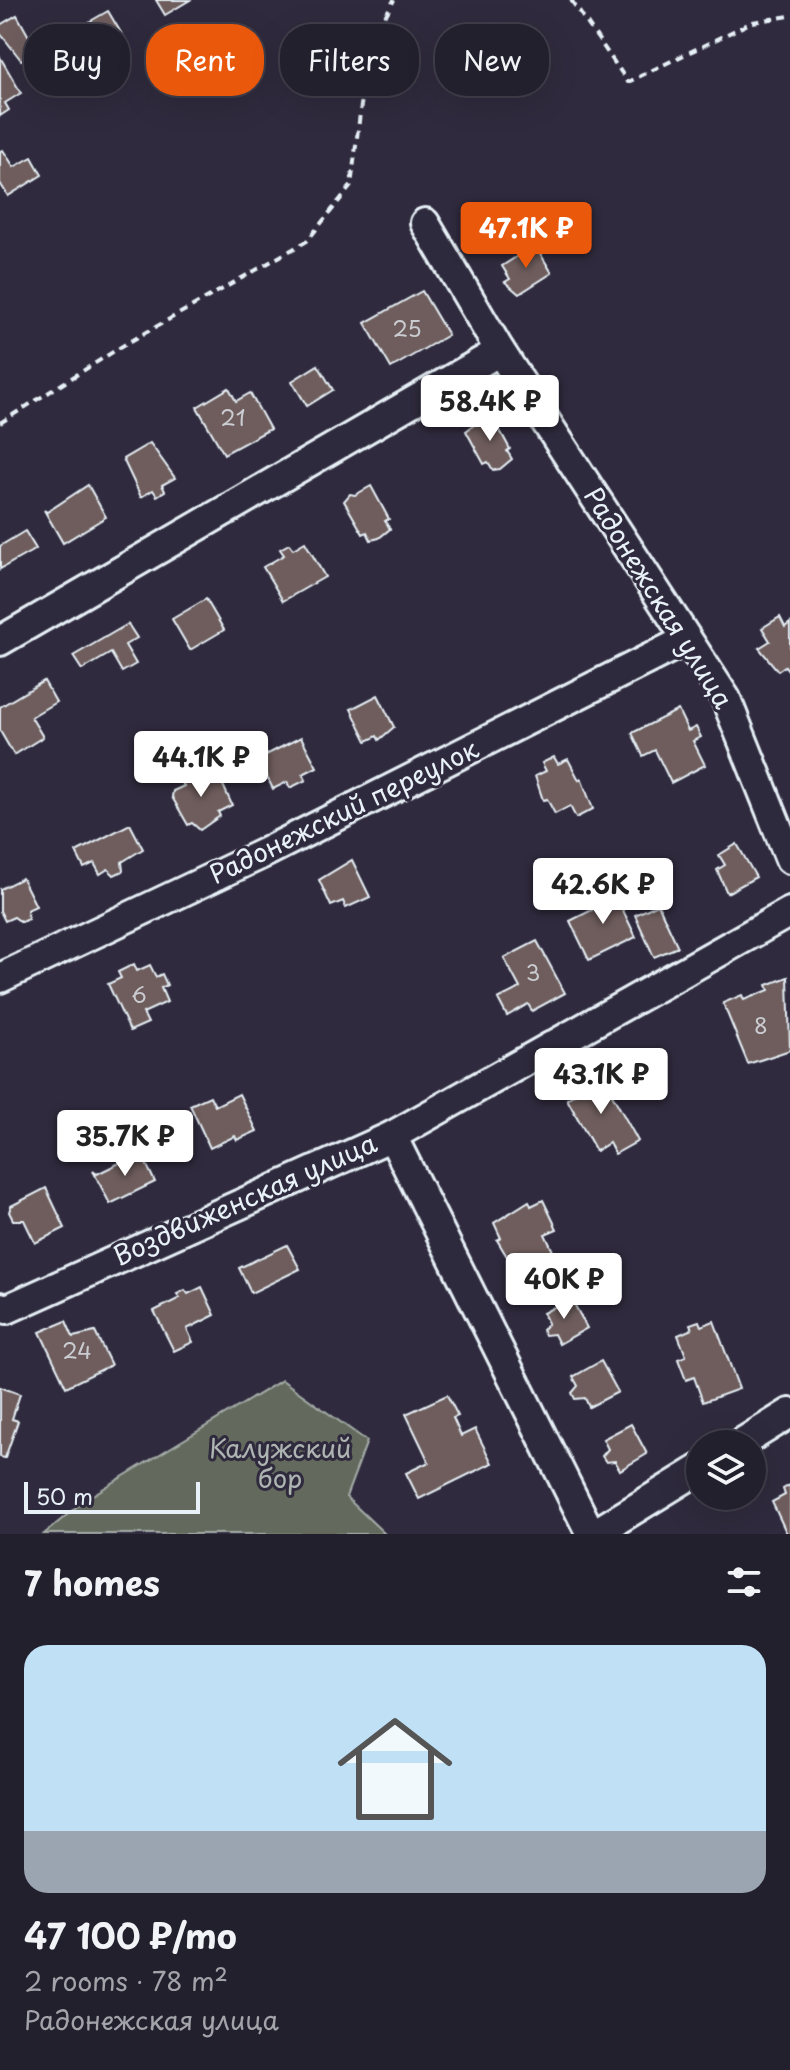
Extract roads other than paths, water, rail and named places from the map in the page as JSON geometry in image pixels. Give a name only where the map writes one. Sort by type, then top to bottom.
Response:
[{"type":"street","name":"Радонежская улица","points":[[425,223],[500,351],[726,699],[790,859]]},
{"type":"street","points":[[0,641],[500,351]]},
{"type":"street","name":"Радонежский переулок","points":[[0,978],[264,853],[686,640]]},
{"type":"street","points":[[392,1136],[790,912]]},
{"type":"street","name":"Воздвиженская улица","points":[[0,1307],[7,1309],[392,1136],[593,1534],[686,1478]]},
{"type":"street","points":[[763,1430],[790,1413]]},
{"type":"park label","name":"Калужский бор","points":[[280,1464]]}]
